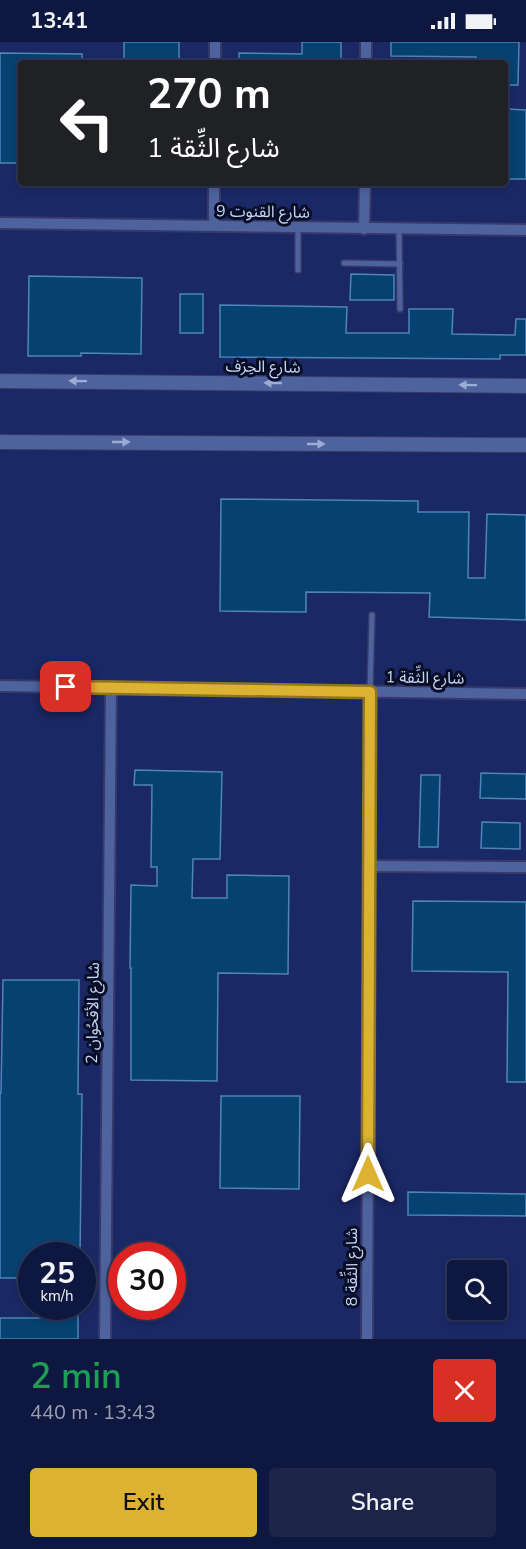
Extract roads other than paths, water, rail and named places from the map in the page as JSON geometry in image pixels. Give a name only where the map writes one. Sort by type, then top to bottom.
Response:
[{"type":"street","points":[[215,42],[215,60]]},
{"type":"street","points":[[366,42],[366,60]]},
{"type":"street","points":[[214,186],[214,226]]},
{"type":"street","points":[[364,229],[365,186]]},
{"type":"street","name":"شارع القنوت 9","points":[[0,223],[526,231]]},
{"type":"street","name":"شارع الحِرَف","points":[[0,381],[526,386]]},
{"type":"street","points":[[0,442],[526,445]]},
{"type":"street","name":"شارع الثِّقة 1","points":[[0,686],[526,694]]},
{"type":"street","name":"شارع الأقحُوان 2","points":[[105,1339],[111,687]]},
{"type":"street","name":"شارع الثِّقة 8","points":[[367,1339],[370,692]]},
{"type":"street","points":[[369,866],[526,867]]},
{"type":"lane","points":[[298,228],[298,270]]},
{"type":"lane","points":[[399,229],[400,309]]},
{"type":"lane","points":[[344,263],[400,264]]},
{"type":"lane","points":[[370,692],[372,615]]}]
